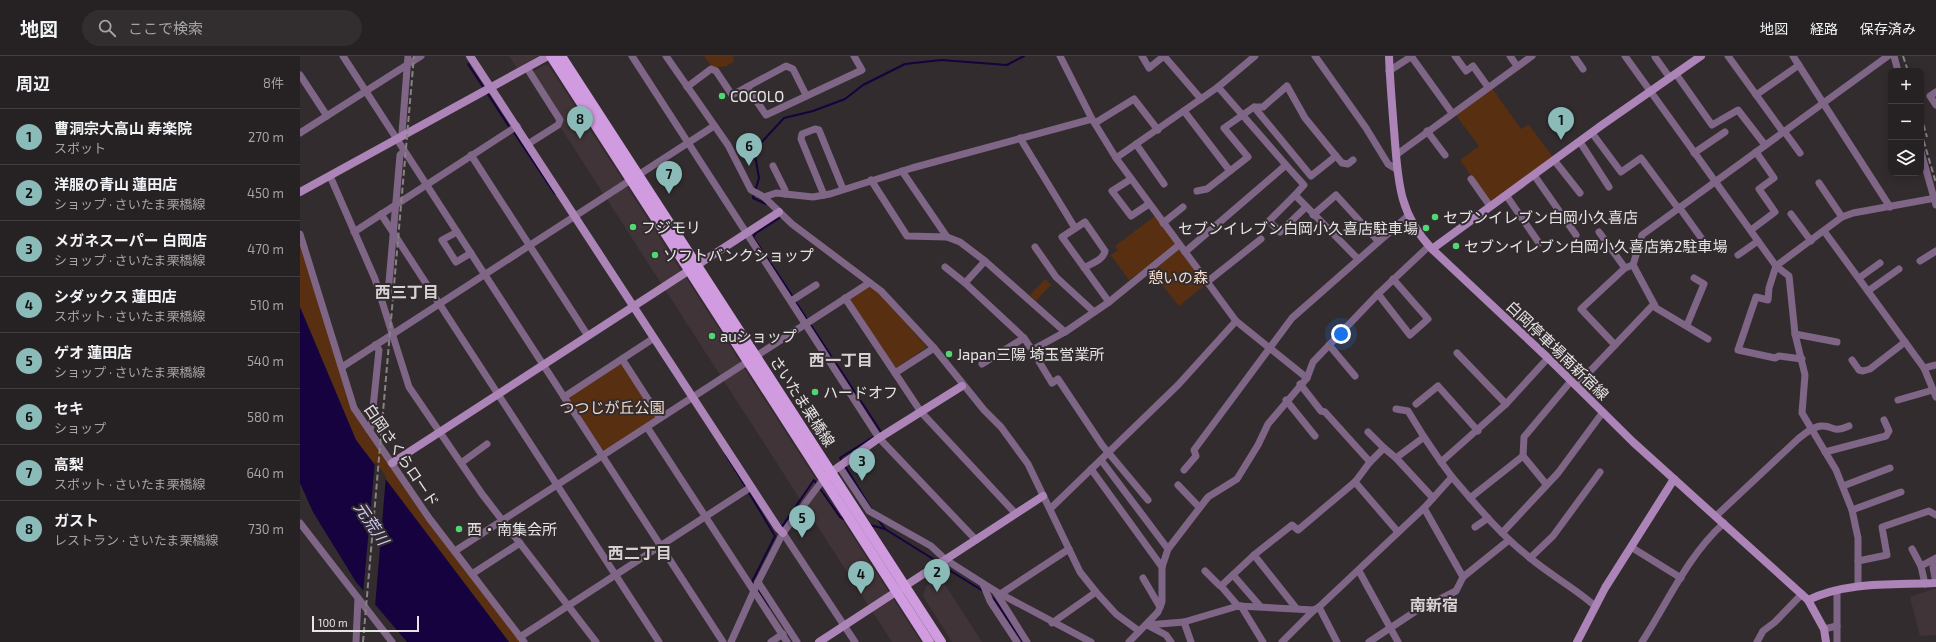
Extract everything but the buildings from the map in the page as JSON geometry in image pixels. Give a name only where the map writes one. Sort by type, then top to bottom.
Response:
[{"type":"main road","name":"さいたま栗橋線","points":[[551,56],[634,177],[752,358],[831,472],[941,642]]},
{"type":"main road","name":"さいたま栗橋線","points":[[561,56],[634,177]]},
{"type":"main road","name":"さいたま栗橋線","points":[[831,472],[896,592],[930,642]]},
{"type":"street","points":[[343,56],[400,138],[404,151],[723,642]]},
{"type":"street","points":[[400,138],[402,133],[407,56]]},
{"type":"street","points":[[300,134],[421,56]]},
{"type":"street","points":[[470,56],[751,487],[855,642]]},
{"type":"street","points":[[300,192],[548,56]]},
{"type":"street","points":[[632,56],[879,438],[976,540]]},
{"type":"street","points":[[666,56],[728,145],[751,190],[764,197],[778,213],[868,283],[881,291],[934,348],[962,386],[1002,427],[1028,464],[1080,572],[1116,614],[1139,631]]},
{"type":"street","points":[[747,87],[766,115],[862,70],[854,56]]},
{"type":"street","points":[[1060,56],[1094,121],[1116,158],[1148,204],[1236,321],[1306,378]]},
{"type":"street","points":[[1142,56],[1148,68],[1164,56],[1201,99]]},
{"type":"street","points":[[1116,158],[1218,87],[1255,56]]},
{"type":"street","points":[[1315,56],[1362,123],[1388,164],[1396,169]]},
{"type":"street","name":"白岡停車場南新宿線","points":[[1389,56],[1396,169],[1400,191],[1416,230],[1430,248],[1548,358],[1602,412],[1802,594],[1808,600],[1824,629]]},
{"type":"street","points":[[1389,71],[1411,56],[1452,113]]},
{"type":"street","points":[[1455,56],[1466,71],[1473,66],[1488,87]]},
{"type":"street","points":[[1510,56],[1517,66]]},
{"type":"street","points":[[1396,155],[1532,56]]},
{"type":"street","points":[[1574,56],[1583,69]]},
{"type":"street","points":[[1625,56],[1714,182],[1751,230],[1776,266],[1789,276],[1795,334],[1805,375],[1802,413],[1843,486],[1852,510],[1858,538],[1858,585]]},
{"type":"street","points":[[1129,642],[1158,612],[1162,602],[1162,567],[1168,548],[1208,497],[1237,478],[1258,445],[1268,424],[1286,400],[1306,378],[1313,362],[1378,294],[1393,279],[1430,248],[1701,56]]},
{"type":"street","points":[[1728,56],[1800,153]]},
{"type":"street","points":[[1793,56],[1890,207]]},
{"type":"street","points":[[1708,339],[1687,325],[1656,308],[1633,265],[1642,235],[1888,56]]},
{"type":"street","points":[[1894,56],[1897,68]]},
{"type":"street","points":[[1655,57],[1673,76],[1712,125],[1738,110],[1765,145]]},
{"type":"street","points":[[1756,95],[1799,65]]},
{"type":"street","points":[[687,88],[711,69],[716,71],[732,95],[786,66],[793,69],[806,95]]},
{"type":"street","points":[[527,68],[560,120],[558,125],[528,144]]},
{"type":"street","points":[[300,75],[327,116]]},
{"type":"street","points":[[1197,190],[1207,189],[1248,157],[1224,128],[1254,107],[1263,107],[1287,86],[1305,118],[1342,163],[1348,164],[1353,160]]},
{"type":"street","points":[[1218,87],[1304,185],[1269,221],[1280,232],[1306,208]]},
{"type":"street","points":[[1936,92],[1930,96],[1936,104]]},
{"type":"street","points":[[764,197],[776,193],[813,197],[824,195],[871,180],[1020,138],[1094,121],[1134,99],[1158,130]]},
{"type":"street","points":[[1254,107],[1311,176],[1336,156]]},
{"type":"street","points":[[1184,111],[1230,171]]},
{"type":"street","points":[[354,232],[517,126]]},
{"type":"street","points":[[342,367],[714,126]]},
{"type":"street","points":[[824,195],[801,140],[802,134],[815,129],[819,130],[843,189]]},
{"type":"street","points":[[1427,131],[1445,155]]},
{"type":"street","points":[[1694,153],[1725,132]]},
{"type":"street","points":[[1592,133],[1621,172],[1640,158],[1702,239]]},
{"type":"street","points":[[1020,138],[1075,228]]},
{"type":"street","points":[[1580,142],[1609,187]]},
{"type":"street","points":[[1136,144],[1164,184]]},
{"type":"street","points":[[382,298],[388,294],[400,155],[404,151]]},
{"type":"street","points":[[1751,230],[1775,212],[1759,189],[1774,178],[1756,152]]},
{"type":"street","points":[[471,155],[588,336]]},
{"type":"street","points":[[1554,160],[1580,193]]},
{"type":"street","points":[[1802,359],[1779,356],[1775,358],[1738,350],[1756,297],[1768,300],[1769,288],[1776,266],[1842,217],[1853,213],[1935,200],[1924,162]]},
{"type":"street","points":[[1185,252],[1286,165]]},
{"type":"street","points":[[773,166],[785,190],[785,194]]},
{"type":"street","points":[[902,171],[947,237]]},
{"type":"street","points":[[1534,175],[1576,235]]},
{"type":"street","points":[[330,176],[375,279],[409,387],[502,520],[594,640],[586,642]]},
{"type":"street","points":[[1131,179],[1112,191],[1131,216],[1148,204]]},
{"type":"street","points":[[1471,179],[1490,206]]},
{"type":"street","points":[[871,180],[907,236],[947,237],[960,242],[985,261],[1065,332]]},
{"type":"street","points":[[1819,183],[1842,217]]},
{"type":"street","points":[[1295,195],[1306,208],[1358,259]]},
{"type":"street","points":[[1313,214],[1336,195],[1378,241]]},
{"type":"street","points":[[1506,195],[1539,243]]},
{"type":"street","points":[[1163,223],[1183,207]]},
{"type":"street","points":[[392,463],[778,213]]},
{"type":"street","points":[[381,214],[659,642]]},
{"type":"street","points":[[1791,214],[1811,241]]},
{"type":"street","points":[[1184,470],[1196,456],[1194,450],[1292,318],[1409,215]]},
{"type":"street","points":[[1084,268],[1092,262],[1098,261],[1104,256],[1106,251],[1085,222],[1062,237],[1084,268],[1109,302]]},
{"type":"street","points":[[1824,231],[1924,368],[1935,394],[1898,400]]},
{"type":"street","points":[[457,232],[442,240],[456,262],[471,253]]},
{"type":"street","points":[[1599,232],[1625,268]]},
{"type":"street","name":"白岡さくらロード","points":[[300,234],[354,408],[429,518],[522,639]]},
{"type":"street","points":[[1207,282],[1260,239]]},
{"type":"street","points":[[1738,255],[1758,241]]},
{"type":"street","points":[[1032,350],[1065,332],[1109,302],[1179,245]]},
{"type":"street","points":[[1035,247],[1056,277],[1094,312]]},
{"type":"street","points":[[1920,261],[1936,251]]},
{"type":"street","points":[[966,283],[985,261]]},
{"type":"street","points":[[1859,278],[1880,263]]},
{"type":"street","points":[[1615,345],[1581,309],[1625,268],[1633,265]]},
{"type":"street","points":[[945,267],[966,283],[1024,338],[1052,383],[1058,379],[1102,445],[1109,451],[1148,500]]},
{"type":"street","points":[[1868,291],[1899,269]]},
{"type":"street","points":[[1687,325],[1704,284],[1694,278]]},
{"type":"street","points":[[1378,294],[1410,335],[1428,319],[1393,279]]},
{"type":"street","points":[[455,551],[868,283]]},
{"type":"street","points":[[790,301],[816,285]]},
{"type":"street","points":[[845,298],[921,412],[1016,514]]},
{"type":"street","points":[[1546,484],[1523,456],[1524,437],[1574,384],[1615,345],[1654,304]]},
{"type":"street","points":[[1050,509],[1178,385],[1236,321]]},
{"type":"street","points":[[1795,334],[1838,342]]},
{"type":"street","points":[[564,397],[654,338]]},
{"type":"street","points":[[982,364],[1024,338]]},
{"type":"street","points":[[1852,360],[1859,370],[1863,371],[1870,369],[1905,342]]},
{"type":"street","points":[[369,430],[371,427],[379,350],[375,345]]},
{"type":"street","points":[[1329,345],[1355,376]]},
{"type":"street","points":[[895,373],[934,348]]},
{"type":"street","points":[[1457,353],[1506,404]]},
{"type":"street","points":[[1441,462],[1478,431],[1506,404],[1548,358]]},
{"type":"street","points":[[622,359],[660,418]]},
{"type":"street","points":[[1924,368],[1936,365]]},
{"type":"street","points":[[1300,384],[1320,411],[1325,412],[1370,462]]},
{"type":"street","points":[[731,642],[758,582],[783,533],[831,472],[879,438],[962,386]]},
{"type":"street","points":[[1416,404],[1438,386],[1478,431]]},
{"type":"street","points":[[1286,400],[1315,436]]},
{"type":"street","points":[[1396,409],[1408,411],[1452,477],[1509,540],[1530,558],[1560,580],[1576,589],[1595,606]]},
{"type":"street","points":[[1502,533],[1546,484],[1558,473],[1602,412]]},
{"type":"street","points":[[1825,452],[1886,436],[1889,431],[1884,420]]},
{"type":"street","points":[[1716,516],[1798,439],[1811,430],[1820,426],[1839,430],[1849,426]]},
{"type":"street","points":[[647,427],[787,642]]},
{"type":"street","points":[[1368,432],[1396,458],[1433,498]]},
{"type":"street","points":[[1396,458],[1424,437]]},
{"type":"street","points":[[461,463],[487,444]]},
{"type":"street","points":[[1222,586],[1254,555],[1292,525],[1298,530],[1355,482],[1370,462],[1384,448]]},
{"type":"street","points":[[1470,498],[1523,456]]},
{"type":"street","points":[[1101,460],[1168,548]]},
{"type":"street","points":[[1843,486],[1890,468]]},
{"type":"street","points":[[1092,469],[1162,567]]},
{"type":"street","points":[[831,472],[869,511],[926,543],[946,560],[984,584],[1052,623],[1090,642]]},
{"type":"street","points":[[1530,558],[1553,536],[1600,472]]},
{"type":"street","points":[[1282,642],[1359,571],[1424,508],[1452,477]]},
{"type":"street","points":[[1577,642],[1595,606],[1674,479]]},
{"type":"street","points":[[1355,482],[1398,532]]},
{"type":"street","points":[[1178,485],[1199,507]]},
{"type":"street","points":[[522,639],[615,574],[751,487]]},
{"type":"street","points":[[1852,510],[1901,492]]},
{"type":"street","points":[[819,642],[1043,496]]},
{"type":"street","points":[[1424,508],[1463,577]]},
{"type":"street","points":[[1858,561],[1887,555],[1882,526],[1929,511],[1936,515]]},
{"type":"street","points":[[1475,527],[1488,518]]},
{"type":"street","points":[[300,523],[392,642]]},
{"type":"street","points":[[1642,642],[1681,578],[1704,544],[1724,523]]},
{"type":"street","points":[[1368,642],[1416,611],[1456,590],[1463,577],[1509,540]]},
{"type":"street","points":[[472,574],[520,543]]},
{"type":"street","points":[[1631,547],[1681,578]]},
{"type":"street","points":[[999,592],[1069,549]]},
{"type":"street","points":[[1912,549],[1921,566],[1925,584]]},
{"type":"street","points":[[1254,555],[1296,608]]},
{"type":"street","points":[[1921,566],[1936,558]]},
{"type":"street","points":[[1808,600],[1836,590],[1858,585],[1936,583],[1933,567],[1936,565]]},
{"type":"street","points":[[1205,571],[1219,585],[1222,586],[1240,606],[1263,642]]},
{"type":"street","points":[[1359,571],[1398,642]]},
{"type":"street","points":[[1233,575],[1260,606]]},
{"type":"street","points":[[1143,578],[1160,607]]},
{"type":"street","points":[[758,582],[797,642]]},
{"type":"street","points":[[984,584],[990,601],[1016,642]]},
{"type":"street","points":[[1836,590],[1837,642]]},
{"type":"street","points":[[999,592],[1027,642]]},
{"type":"street","points":[[1052,623],[1096,592]]},
{"type":"street","points":[[1757,642],[1763,631],[1775,622],[1802,594]]},
{"type":"street","points":[[356,642],[358,598]]},
{"type":"street","points":[[1147,625],[1184,622],[1240,606],[1317,609]]},
{"type":"street","points":[[1317,609],[1337,642]]},
{"type":"street","points":[[1184,622],[1191,642]]},
{"type":"street","points":[[1147,625],[1166,635],[1171,642]]},
{"type":"street","points":[[1826,642],[1824,629],[1837,626]]},
{"type":"street","points":[[771,642],[783,634]]},
{"type":"shaded area","points":[[509,56],[538,56],[517,68]]},
{"type":"shaded area","points":[[545,65],[549,66],[921,642],[892,642],[527,75]]},
{"type":"shaded area","points":[[940,577],[982,642],[952,642],[923,596],[926,586]]},
{"type":"shaded area","points":[[1936,588],[1936,635],[1920,636],[1910,597]]},
{"type":"green space","points":[[704,56],[733,56],[734,61],[727,66],[713,68]]},
{"type":"green space","points":[[1492,88],[1521,129],[1529,125],[1553,157],[1490,202],[1460,160],[1479,146],[1455,114]]},
{"type":"green space","points":[[1155,216],[1176,245],[1129,280],[1111,255],[1118,250],[1115,246]]},
{"type":"green space","points":[[300,244],[354,412],[426,520],[521,642],[509,642],[356,440],[300,307]]},
{"type":"green space","name":"憩いの森","points":[[1179,249],[1205,285],[1179,306],[1152,272]]},
{"type":"green space","points":[[1045,279],[1051,285],[1036,301],[1030,295]]},
{"type":"green space","points":[[869,286],[880,294],[927,347],[896,368],[849,300]]},
{"type":"green space","name":"つつじが丘公園","points":[[620,364],[623,365],[655,414],[655,418],[605,450],[601,449],[569,399],[570,396]]},
{"type":"water","name":"元荒川","points":[[300,307],[356,440],[509,642],[407,642],[356,582],[313,512],[300,483]]},
{"type":"pier","points":[[375,461],[386,476],[375,607],[363,594]]},
{"type":"waterway","points":[[766,204],[753,198],[759,178],[755,155],[758,146],[784,118],[813,111],[845,99],[863,85],[905,64],[941,60],[1007,65],[1024,56]]},
{"type":"waterway","points":[[468,64],[484,88]]},
{"type":"waterway","points":[[486,91],[510,128]]},
{"type":"waterway","points":[[513,131],[555,194]]},
{"type":"waterway","points":[[780,216],[781,217],[756,233],[753,237],[793,297]]},
{"type":"waterway","points":[[795,301],[881,432],[840,458],[843,462]]},
{"type":"waterway","points":[[726,455],[746,487]]},
{"type":"waterway","points":[[845,466],[872,510]]},
{"type":"waterway","points":[[781,528],[814,480],[840,517],[844,519]]},
{"type":"waterway","points":[[748,491],[775,536],[752,582],[754,585]]},
{"type":"waterway","points":[[878,519],[885,529]]},
{"type":"waterway","points":[[870,525],[885,529],[938,562]]},
{"type":"waterway","points":[[941,565],[983,591]]},
{"type":"waterway","points":[[757,589],[768,607]]},
{"type":"waterway","points":[[990,596],[994,599],[1023,642]]},
{"type":"railway","points":[[363,642],[414,56]]},
{"type":"railway","points":[[1903,56],[1907,68]]},
{"type":"railway","points":[[1924,126],[1927,137]]},
{"type":"railway","points":[[1923,140],[1936,183]]},
{"type":"place","name":"COCOLO","points":[[722,96]]},
{"type":"place","name":"ガスト","points":[[580,139]]},
{"type":"place","name":"曹洞宗大高山 寿楽院","points":[[1561,140]]},
{"type":"place","name":"セキ","points":[[749,166]]},
{"type":"place","name":"高梨","points":[[669,194]]},
{"type":"place","name":"セブンイレブン白岡小久喜店","points":[[1435,217]]},
{"type":"place","name":"フジモリ","points":[[633,227]]},
{"type":"place","name":"セブンイレブン白岡小久喜店駐車場","points":[[1426,228]]},
{"type":"place","name":"セブンイレブン白岡小久喜店第2駐車場","points":[[1456,246]]},
{"type":"place","name":"ソフトバンクショップ","points":[[655,255]]},
{"type":"place","name":"auショップ","points":[[712,336]]},
{"type":"place","name":"Japan三陽 埼玉営業所","points":[[949,354]]},
{"type":"place","name":"ハードオフ","points":[[815,392]]},
{"type":"place","name":"メガネスーパー 白岡店","points":[[862,481]]},
{"type":"place","name":"西・南集会所","points":[[459,529]]},
{"type":"place","name":"ゲオ 蓮田店","points":[[802,538]]},
{"type":"place","name":"洋服の青山 蓮田店","points":[[937,592]]},
{"type":"place","name":"シダックス 蓮田店","points":[[861,594]]},
{"type":"district","name":"西三丁目","points":[[407,291]]},
{"type":"district","name":"西一丁目","points":[[841,359]]},
{"type":"district","name":"西二丁目","points":[[640,552]]},
{"type":"district","name":"南新宿","points":[[1434,604]]}]
